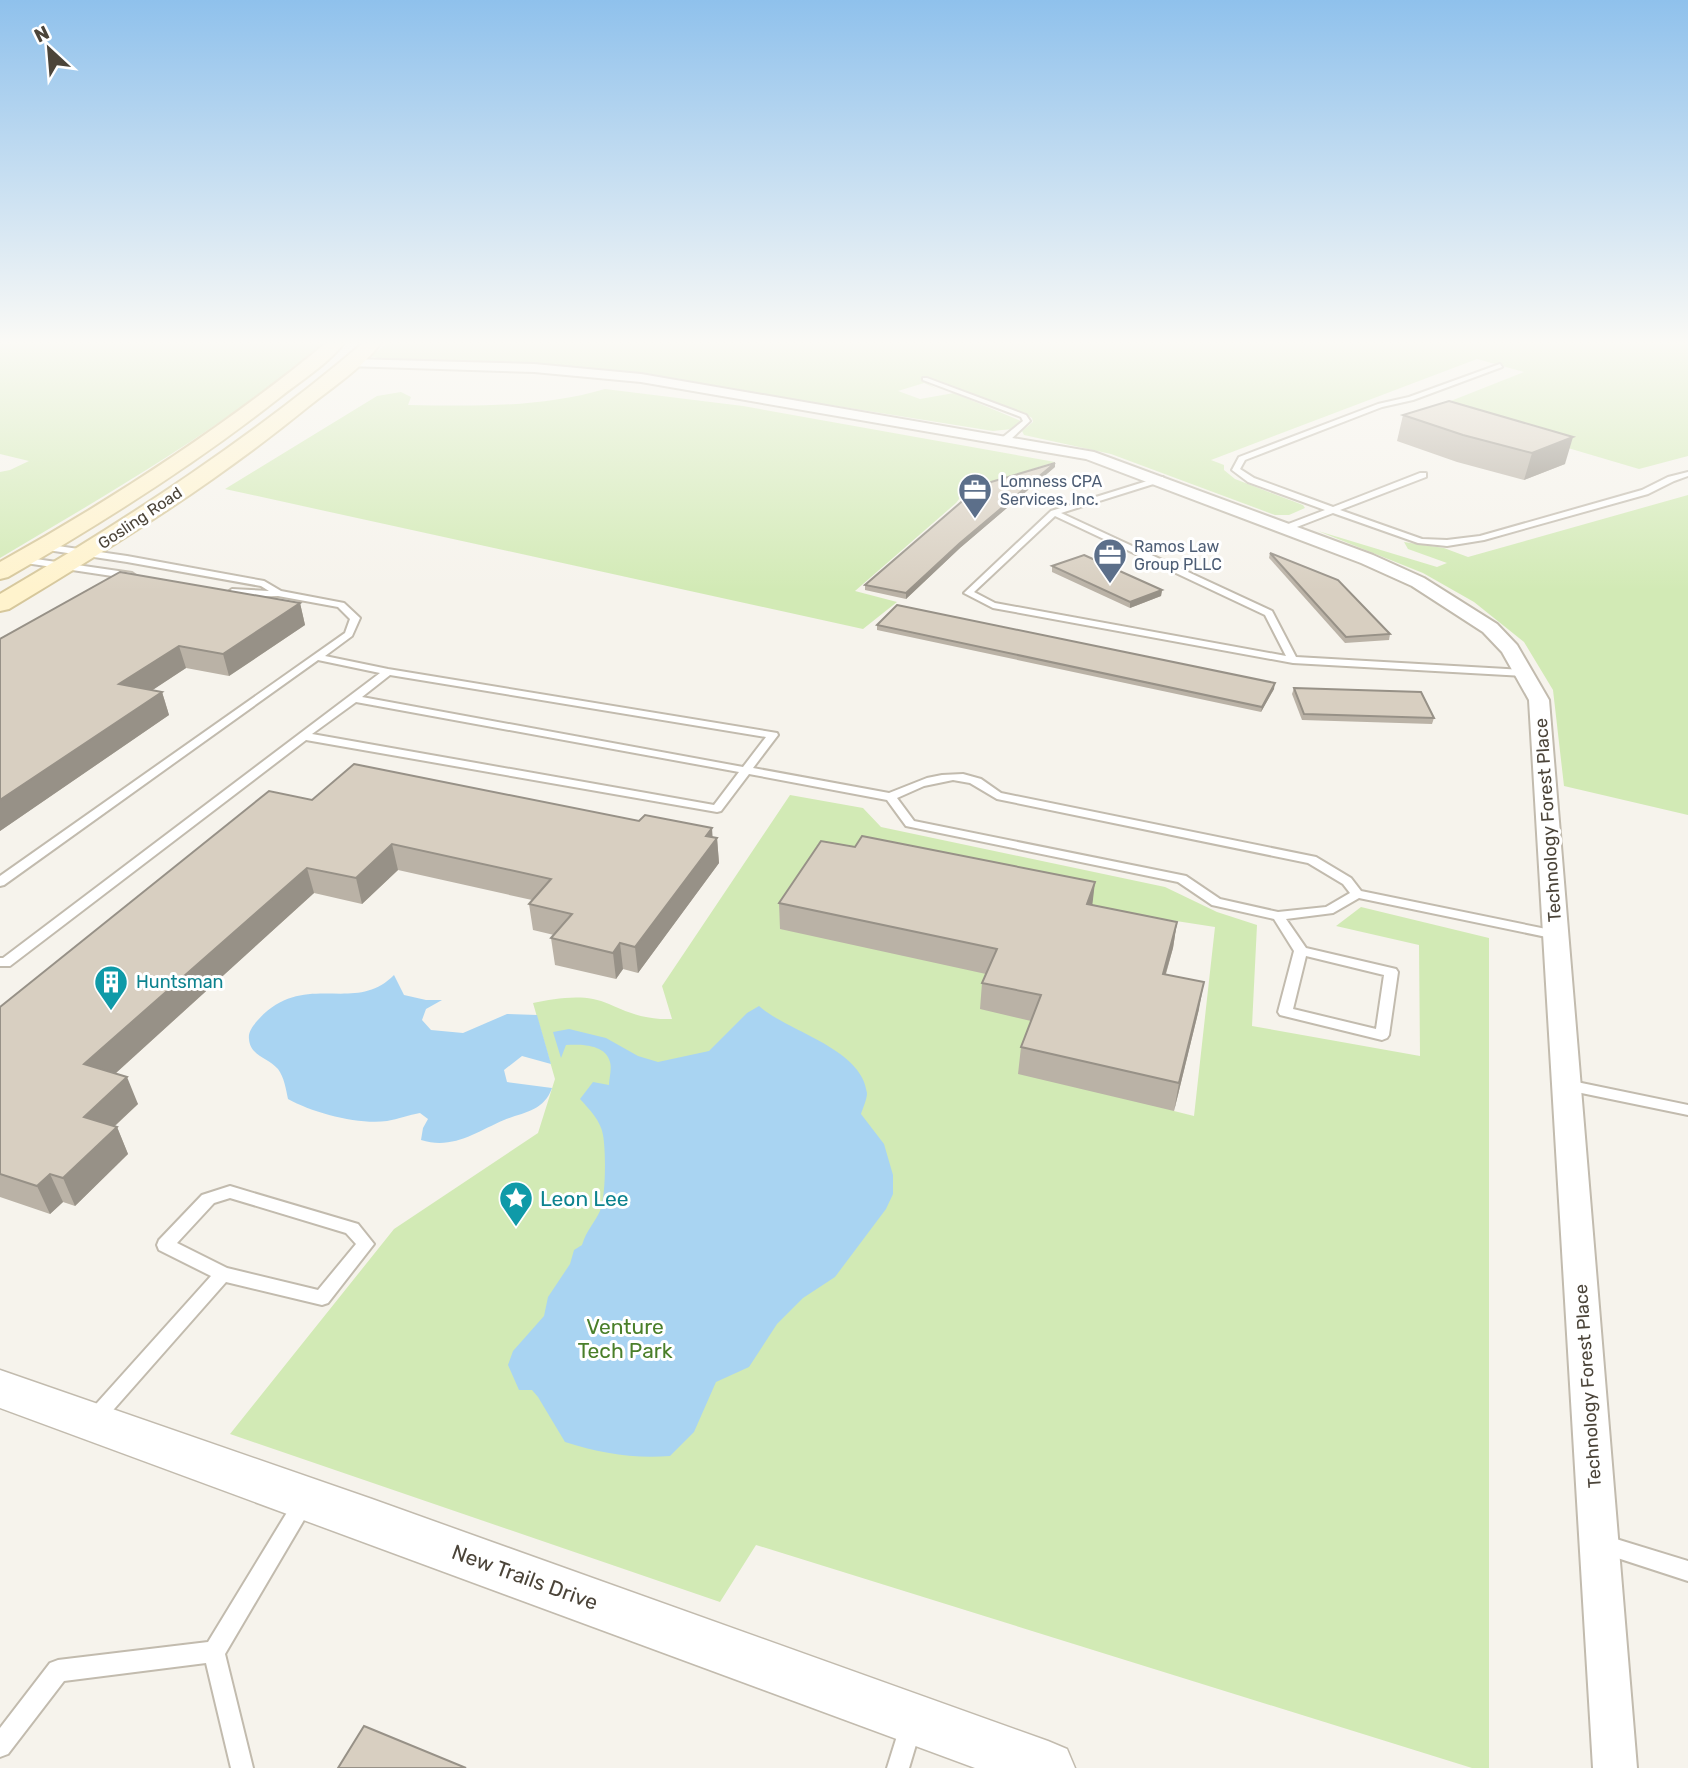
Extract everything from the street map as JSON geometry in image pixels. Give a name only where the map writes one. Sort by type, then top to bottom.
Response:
[{"type":"main road","name":"Gosling Road","points":[[0,572],[44,547],[228,426]]},
{"type":"main road","name":"Gosling Road","points":[[0,604],[87,553],[216,467],[270,426]]},
{"type":"street","name":"Technology Forest Place","points":[[924,426],[1089,455],[1160,479],[1367,559],[1418,582],[1490,628],[1510,649],[1539,700],[1615,1768]]},
{"type":"street","name":"New Trails Drive","points":[[0,1390],[307,1498],[1048,1768]]},
{"type":"lane","points":[[1006,439],[1022,426]]},
{"type":"lane","points":[[1328,426],[1242,459],[1236,470],[1251,480],[1421,541],[1447,543],[1481,538],[1633,496],[1688,474]]},
{"type":"lane","points":[[1286,528],[1423,475]]},
{"type":"lane","points":[[1160,479],[1054,513],[968,593],[993,605],[1293,660],[1524,673]]},
{"type":"lane","points":[[1054,513],[1269,613],[1293,660]]},
{"type":"lane","points":[[44,547],[264,584],[278,593]]},
{"type":"lane","points":[[22,559],[147,578]]},
{"type":"lane","points":[[0,882],[349,634],[355,618],[341,605],[278,593],[247,594],[222,590]]},
{"type":"lane","points":[[303,736],[717,809],[773,734],[388,672],[316,657]]},
{"type":"lane","points":[[0,962],[5,963],[388,672]]},
{"type":"lane","points":[[353,698],[891,797],[914,784],[947,778],[975,780],[997,796],[1312,860],[1347,881],[1357,894],[1556,935]]},
{"type":"lane","points":[[891,797],[910,824],[1182,879],[1216,902],[1278,916],[1329,910],[1357,894]]},
{"type":"lane","points":[[1278,916],[1301,951],[1391,972],[1382,1035],[1285,1012],[1301,951]]},
{"type":"lane","points":[[1567,1085],[1688,1110]]},
{"type":"lane","points":[[230,1192],[352,1228],[366,1244],[323,1298],[223,1274],[165,1245],[208,1199],[230,1192]]},
{"type":"lane","points":[[91,1422],[223,1274]]},
{"type":"lane","points":[[242,1768],[214,1652],[307,1498]]},
{"type":"lane","points":[[1599,1542],[1688,1571]]},
{"type":"lane","points":[[0,1746],[58,1671],[214,1652]]},
{"type":"lane","points":[[898,1768],[913,1718]]},
{"type":"green space","points":[[0,426],[215,426],[0,558],[0,472],[29,461],[0,454]]},
{"type":"green space","points":[[329,426],[852,426],[1055,462],[967,489],[956,503],[855,591],[897,602],[863,629],[225,489]]},
{"type":"green space","points":[[959,426],[1016,426],[1012,429],[993,431]]},
{"type":"green space","points":[[1029,426],[1302,426],[1211,460],[1224,465],[1224,470],[1235,479],[1305,508],[1289,515],[1275,515],[1111,454],[1024,435],[1022,431]]},
{"type":"green space","points":[[1492,426],[1688,426],[1688,456],[1639,469]]},
{"type":"green space","points":[[1688,495],[1688,815],[1564,786],[1553,690],[1524,642],[1474,602],[1423,573],[1318,531],[1437,567],[1447,563],[1408,549],[1404,542],[1444,548],[1468,557]]},
{"type":"green space","name":"Venture Tech Park","points":[[790,795],[863,808],[881,827],[1165,887],[1217,912],[1257,925],[1252,1026],[1420,1056],[1419,945],[1336,926],[1361,907],[1489,938],[1489,1768],[1472,1768],[756,1545],[720,1602],[230,1434],[394,1229],[538,1133],[555,1079],[533,1003],[562,998],[591,999],[640,1016],[672,1019],[662,986]],"holes":[[[1092,908],[1215,927],[1194,1116],[1174,1111],[1038,1022],[994,976]]]},
{"type":"water","points":[[394,975],[404,995],[442,1000],[426,1009],[422,1020],[431,1030],[463,1033],[507,1014],[537,1015],[551,1064],[522,1056],[504,1070],[507,1082],[552,1088],[544,1102],[532,1110],[474,1134],[454,1141],[433,1143],[421,1140],[428,1119],[420,1113],[387,1121],[363,1121],[323,1113],[288,1099],[278,1069],[256,1053],[250,1045],[249,1034],[257,1021],[275,1005],[293,997],[362,992],[379,987]]},
{"type":"water","points":[[759,1006],[838,1053],[852,1064],[862,1077],[867,1093],[861,1114],[884,1144],[893,1175],[893,1194],[886,1209],[835,1277],[803,1298],[777,1324],[749,1367],[716,1382],[694,1432],[670,1456],[617,1454],[565,1442],[532,1390],[519,1390],[508,1365],[513,1351],[544,1316],[548,1297],[570,1264],[574,1250],[582,1245],[600,1211],[605,1173],[603,1135],[597,1120],[580,1099],[593,1082],[609,1085],[611,1068],[608,1056],[592,1046],[566,1045],[561,1058],[553,1032],[569,1029],[606,1038],[638,1056],[658,1062],[709,1051],[747,1013]]},
{"type":"building","points":[[1435,426],[1533,426],[1573,437],[1532,453]]},
{"type":"building","points":[[1055,463],[960,543],[906,593],[865,585],[981,485]]},
{"type":"building","points":[[1270,553],[1338,580],[1390,634],[1346,637]]},
{"type":"building","points":[[1084,555],[1162,590],[1130,602],[1052,566]]},
{"type":"building","points":[[120,572],[300,603],[223,654],[179,646],[119,684],[162,692],[0,800],[0,639]]},
{"type":"building","points":[[897,605],[1275,683],[1262,707],[877,625]]},
{"type":"building","points":[[1294,688],[1421,692],[1434,718],[1304,714]]},
{"type":"building","name":"Huntsman","points":[[354,764],[639,821],[645,815],[712,828],[706,836],[717,838],[635,947],[620,943],[613,953],[551,938],[572,914],[529,904],[551,879],[392,844],[356,878],[307,868],[84,1064],[127,1077],[84,1117],[117,1127],[63,1178],[50,1174],[37,1186],[0,1174],[0,1007],[269,791],[312,800]]},
{"type":"building","points":[[862,836],[1095,882],[1087,904],[1177,922],[1163,974],[1204,982],[1179,1083],[1021,1047],[1041,995],[982,983],[997,949],[779,903],[821,841],[855,847]]},
{"type":"building","points":[[364,1726],[466,1768],[338,1768]]},
{"type":"place","name":"Lomness CPA Services, Inc.","points":[[975,520]]},
{"type":"place","name":"Ramos Law Group PLLC","points":[[1110,585]]},
{"type":"place","name":"Huntsman","points":[[111,1012]]},
{"type":"place","name":"Leon Lee","points":[[516,1228]]}]
